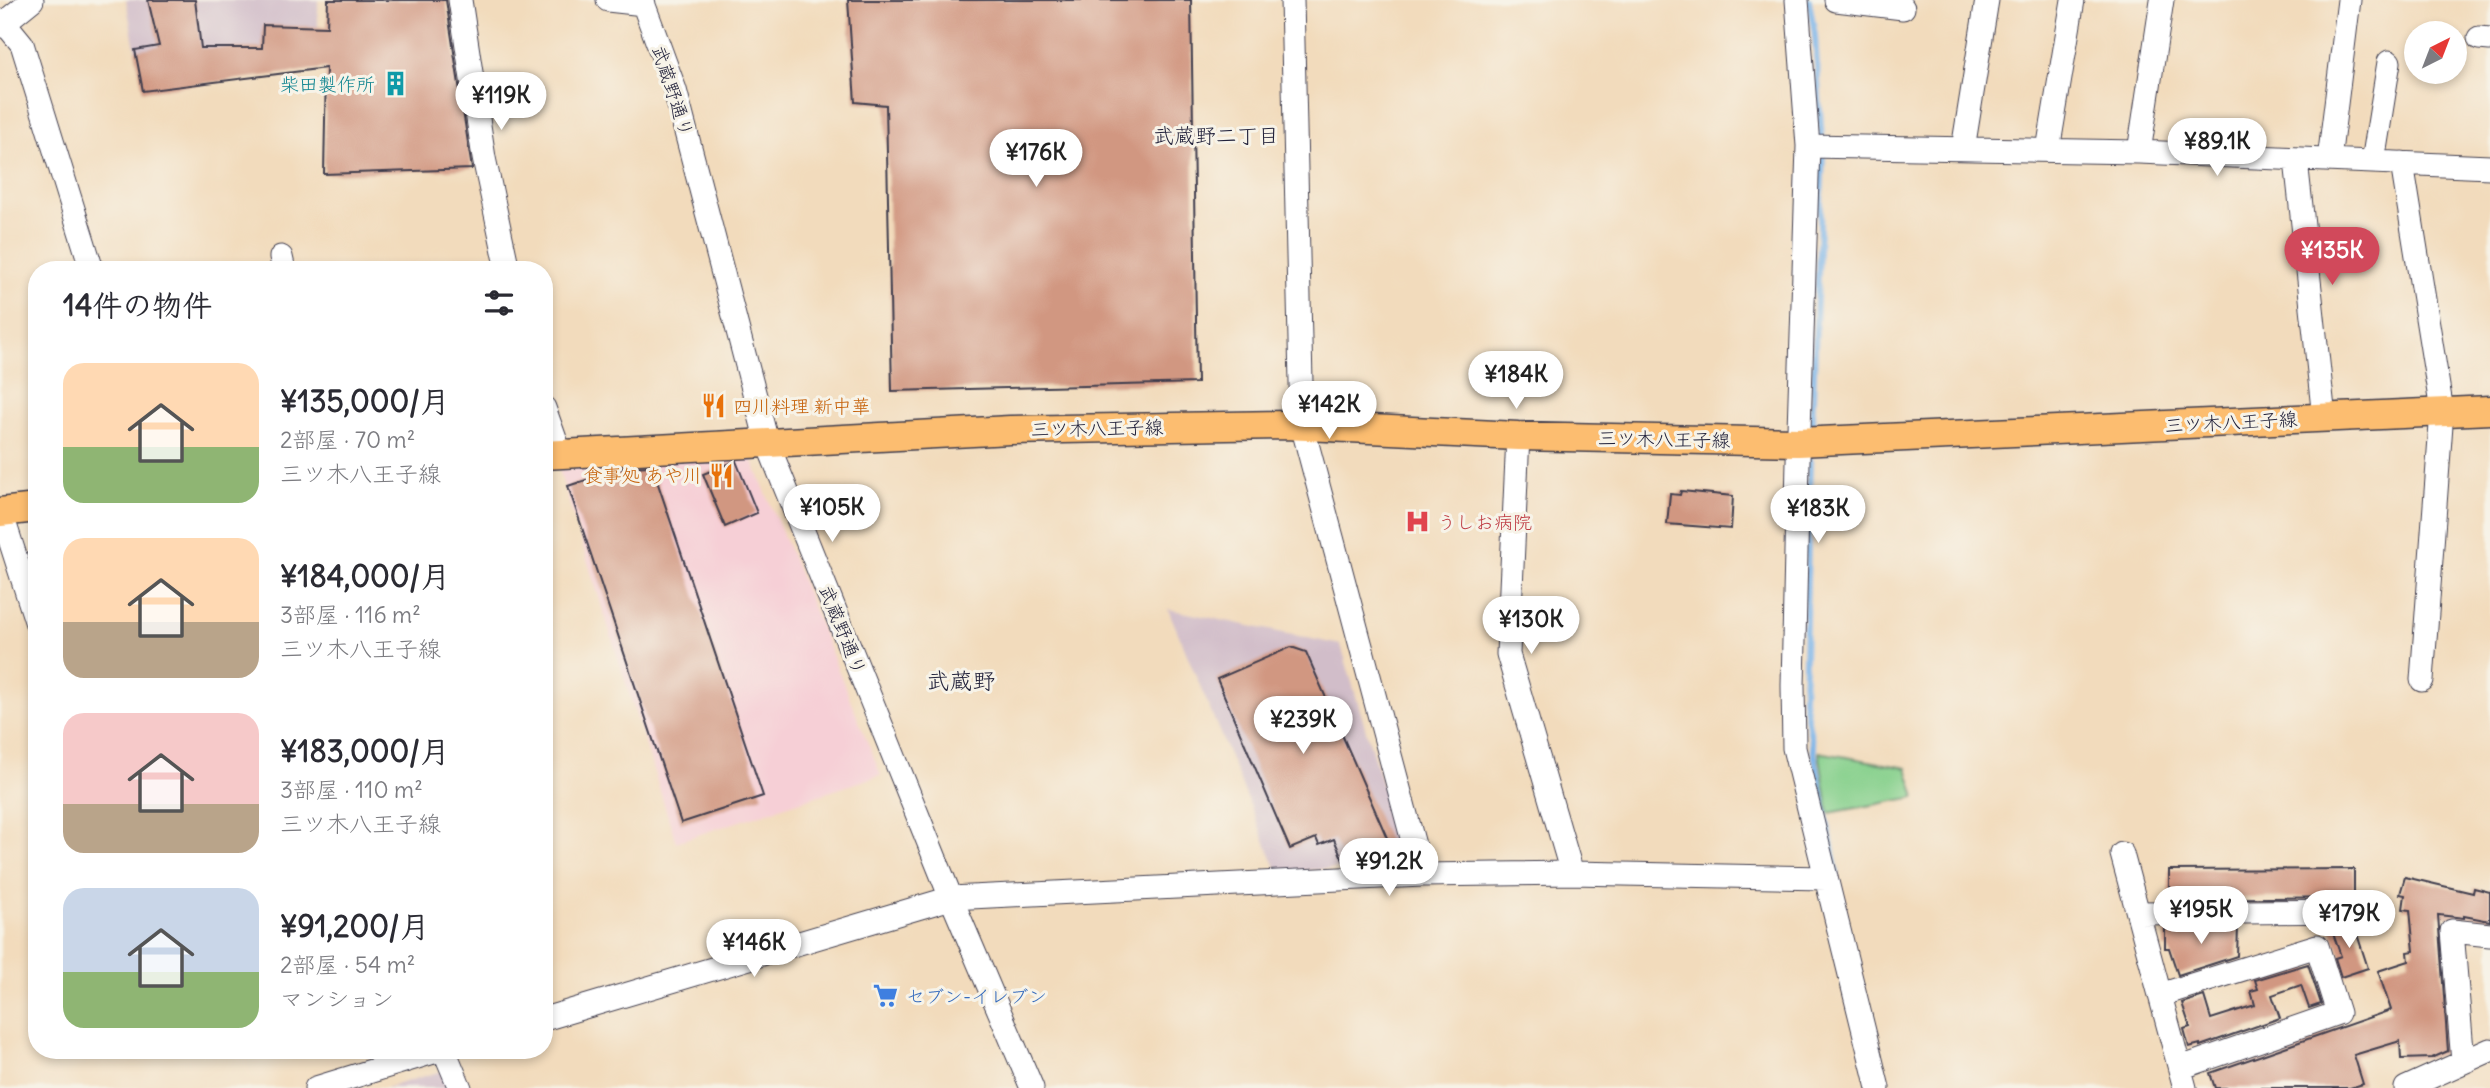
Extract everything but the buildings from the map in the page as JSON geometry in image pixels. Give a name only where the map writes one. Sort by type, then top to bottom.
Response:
[{"type":"main road","name":"三ツ木八王子線","points":[[553,454],[1010,430],[1302,425],[1518,436],[1798,442],[2490,410]]},
{"type":"main road","points":[[0,512],[28,509]]},
{"type":"street","points":[[32,0],[2,24],[22,44],[89,261]]},
{"type":"street","points":[[460,0],[484,158],[506,261]]},
{"type":"street","points":[[608,0],[643,2]]},
{"type":"street","points":[[1292,0],[1302,425],[1422,875]]},
{"type":"street","points":[[1797,0],[1818,147],[1798,442],[1794,748],[1878,1088]]},
{"type":"street","points":[[1836,0],[1893,4]]},
{"type":"street","points":[[1963,149],[1987,0]]},
{"type":"street","points":[[2048,150],[2073,0]]},
{"type":"street","points":[[2139,152],[2162,0]]},
{"type":"street","points":[[2329,160],[2349,0]]},
{"type":"street","name":"武蔵野通り","points":[[643,2],[675,90],[767,442],[951,898],[1032,1088]]},
{"type":"street","points":[[2373,162],[2389,62]]},
{"type":"street","points":[[1818,147],[2139,152],[2490,167]]},
{"type":"street","points":[[2296,160],[2324,418]]},
{"type":"street","points":[[2402,163],[2442,411],[2422,680]]},
{"type":"street","points":[[1518,436],[1508,654],[1572,873]]},
{"type":"street","points":[[0,512],[28,597]]},
{"type":"street","points":[[2122,854],[2160,995],[2183,1078],[2338,1013],[2317,946],[2160,995]]},
{"type":"street","points":[[553,1016],[951,898],[1422,875],[1572,873],[1826,878]]},
{"type":"street","points":[[2138,913],[2360,911]]},
{"type":"street","points":[[2463,1062],[2452,930],[2490,935]]},
{"type":"street","points":[[2406,1088],[2490,1049]]},
{"type":"street","points":[[316,1088],[412,1059]]},
{"type":"street","points":[[446,1059],[460,1088]]},
{"type":"shaded area","points":[[126,0],[318,0],[318,69],[143,91]]},
{"type":"shaded area","points":[[750,454],[881,775],[676,842],[559,470],[646,459]]},
{"type":"shaded area","points":[[1168,609],[1341,645],[1405,864],[1278,872]]},
{"type":"shaded area","points":[[452,1068],[460,1088],[385,1088]]},
{"type":"green space","points":[[1819,752],[1907,768],[1916,797],[1829,813]]},
{"type":"waterway","points":[[1809,0],[1815,35],[1822,141]]},
{"type":"waterway","points":[[1812,422],[1823,152]]},
{"type":"waterway","points":[[1810,459],[1804,700],[1837,874]]},
{"type":"place","name":"柴田製作所","points":[[395,84]]},
{"type":"place","name":"四川料理 新中華","points":[[713,406]]},
{"type":"place","name":"食事処 あや川","points":[[722,475]]},
{"type":"place","name":"うしお病院","points":[[1417,522]]},
{"type":"place","name":"セブン-イレブン","points":[[886,996]]},
{"type":"district","name":"武蔵野二丁目","points":[[1216,136]]},
{"type":"district","name":"武蔵野","points":[[961,681]]}]
